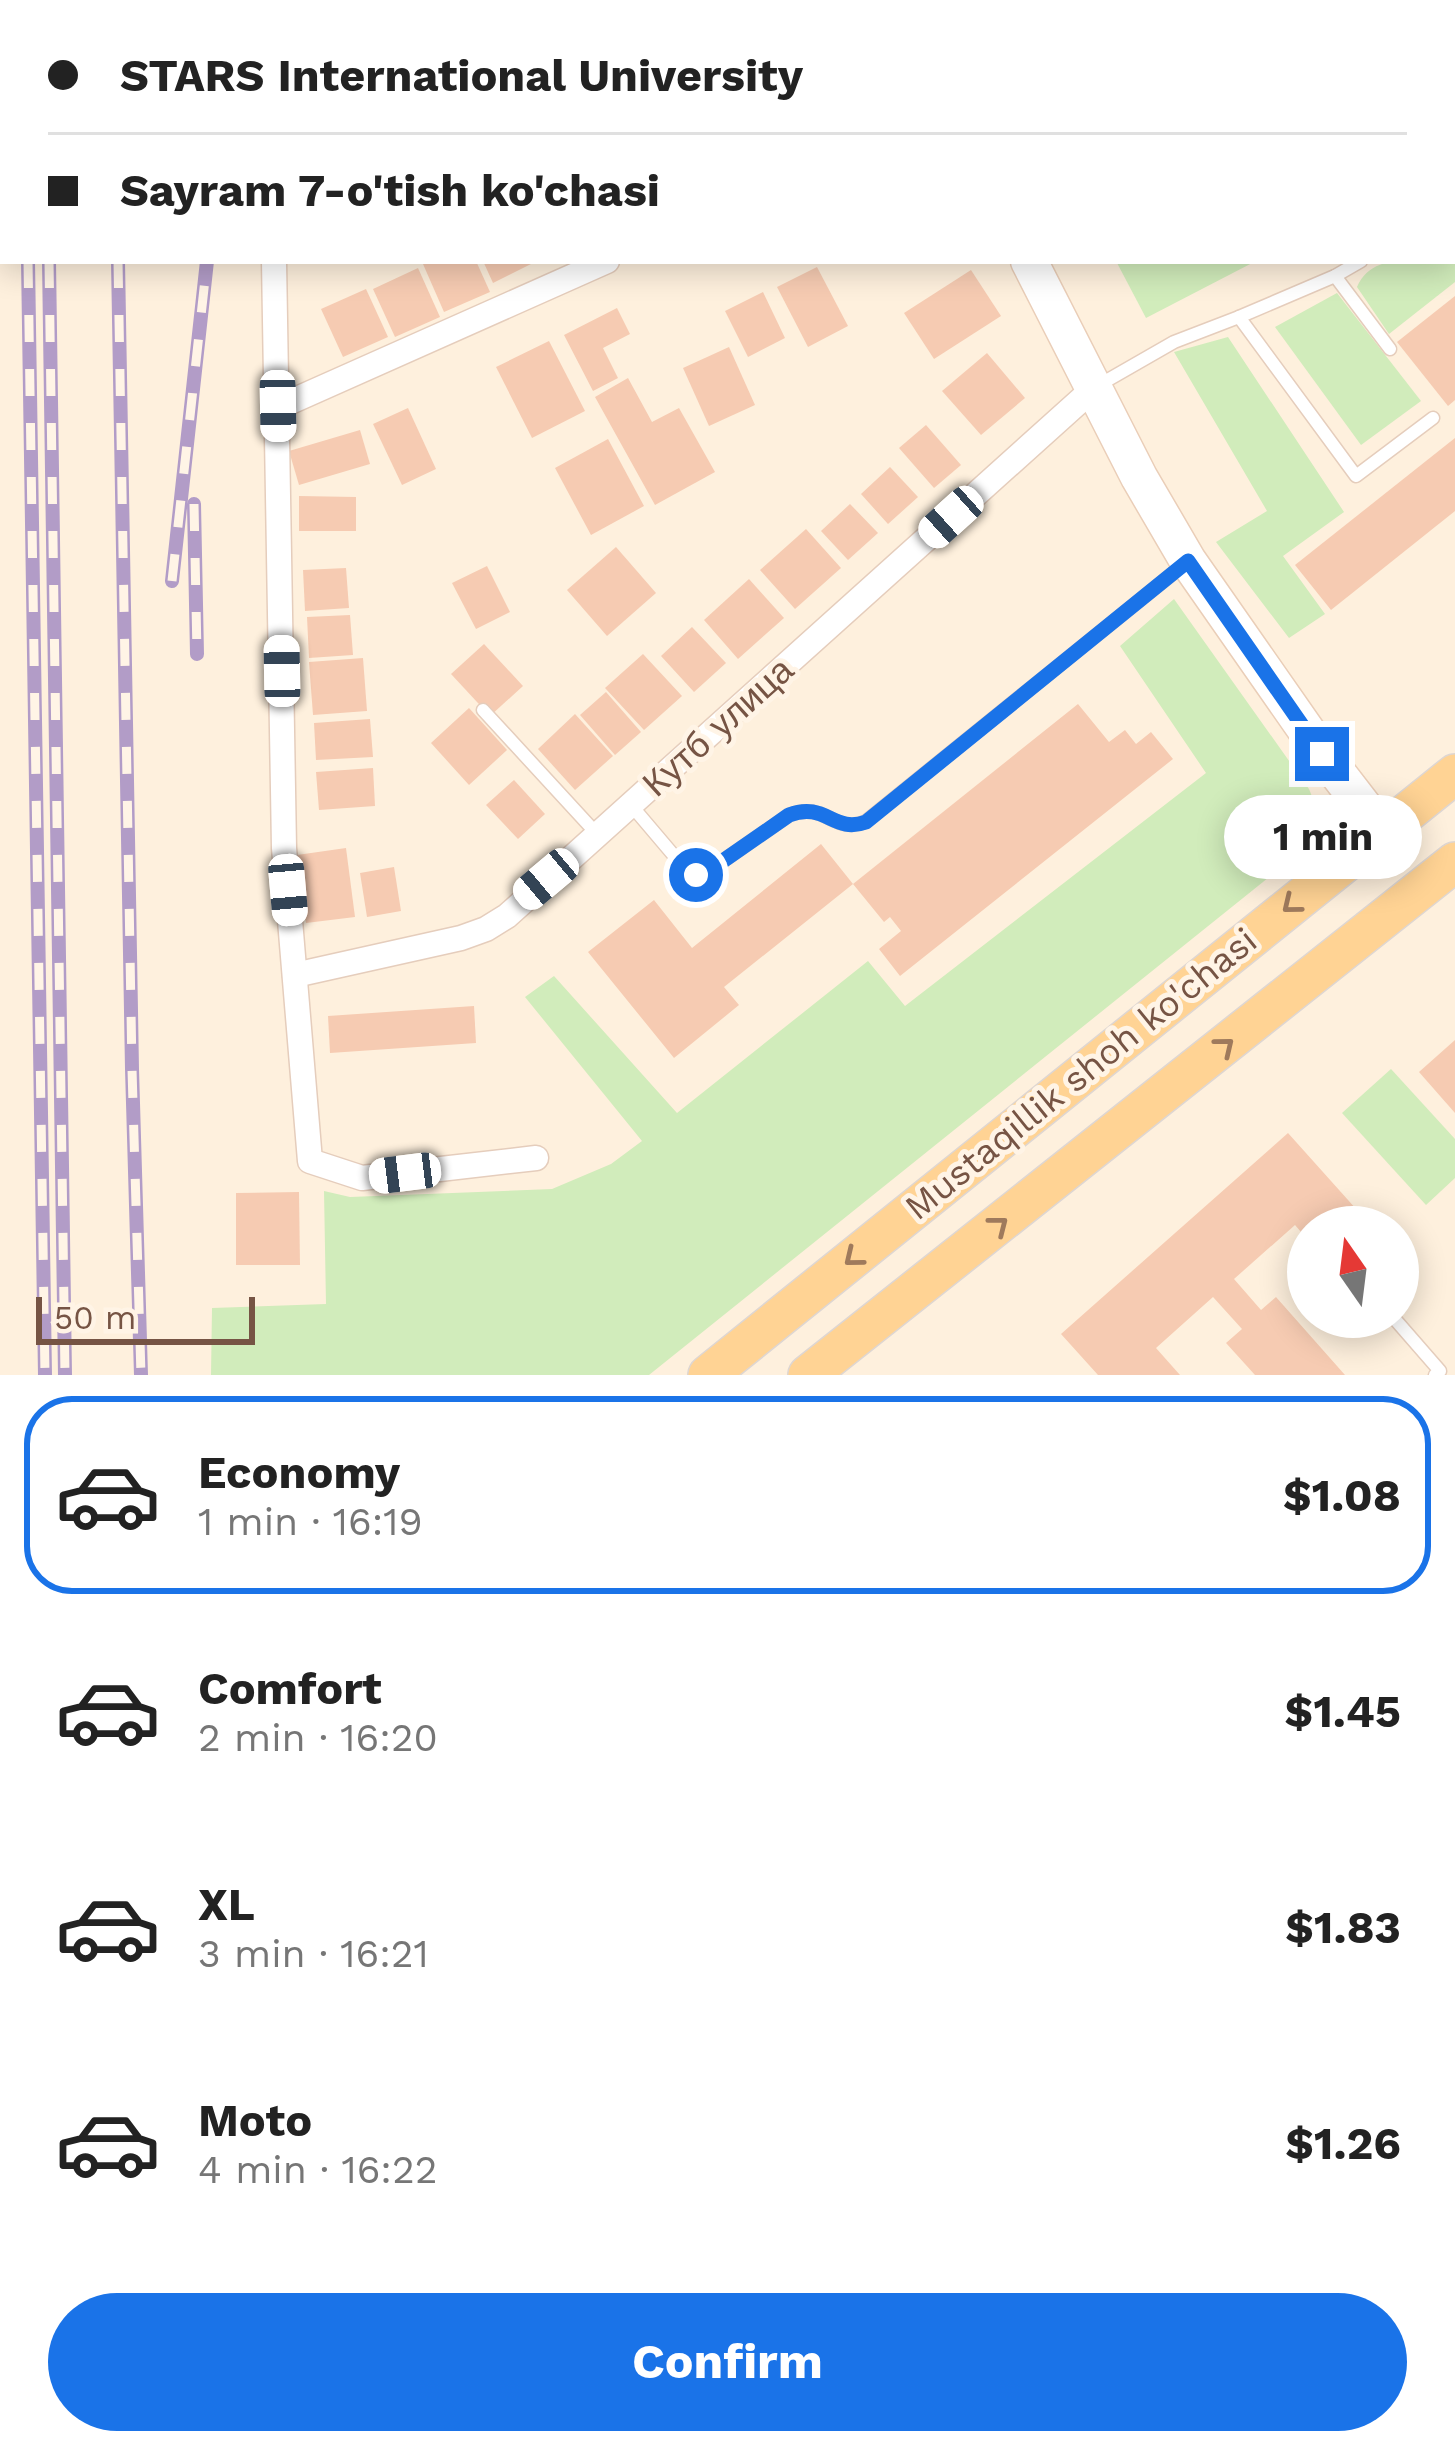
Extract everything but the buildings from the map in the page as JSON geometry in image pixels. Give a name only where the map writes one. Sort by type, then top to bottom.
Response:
[{"type":"main road","name":"Mustaqillik shoh ko'chasi","points":[[708,1375],[1455,774]]},
{"type":"main road","points":[[1382,832],[1440,874]]},
{"type":"main road","name":"Mustaqillik shoh ko'chasi","points":[[808,1375],[1440,874]]},
{"type":"street","points":[[274,264],[284,848],[310,1161],[362,1178],[536,1158]]},
{"type":"street","points":[[278,406],[601,264]]},
{"type":"street","points":[[1030,264],[1188,561],[1382,832]]},
{"type":"street","name":"Кутб улица","points":[[296,974],[461,938],[507,916],[1093,389]]},
{"type":"lane","points":[[1093,389],[1174,342],[1356,264]]},
{"type":"lane","points":[[1335,276],[1390,350]]},
{"type":"lane","points":[[1239,317],[1356,476],[1432,418]]},
{"type":"lane","points":[[631,806],[696,875],[803,810],[842,825],[866,822],[1188,561]]},
{"type":"lane","points":[[483,710],[598,835]]},
{"type":"lane","points":[[1411,1338],[1440,1371],[1435,1375]]},
{"type":"green space","points":[[1118,264],[1250,264],[1146,318]]},
{"type":"green space","points":[[1455,264],[1455,282],[1389,334],[1357,287],[1374,268]]},
{"type":"green space","points":[[1337,293],[1421,401],[1361,445],[1275,327]]},
{"type":"green space","points":[[1228,337],[1344,512],[1283,556],[1325,614],[1289,638],[1216,542],[1267,511],[1174,352]]},
{"type":"green space","points":[[1174,599],[1309,789],[1316,817],[1309,845],[649,1375],[211,1375],[212,1308],[326,1304],[324,1191],[350,1197],[552,1189],[611,1164],[642,1141],[525,997],[554,976],[677,1113],[868,961],[905,1006],[1206,773],[1120,646]]},
{"type":"green space","points":[[1391,1069],[1455,1139],[1455,1178],[1426,1205],[1342,1113]]},
{"type":"railway","points":[[28,264],[45,1375]]},
{"type":"railway","points":[[49,264],[65,1375]]},
{"type":"railway","points":[[118,264],[141,1375]]},
{"type":"railway","points":[[172,581],[207,264]]},
{"type":"railway","points":[[194,504],[197,654]]},
{"type":"route","points":[[696,875],[803,810],[842,825],[866,822],[1188,561],[1322,754]]}]
